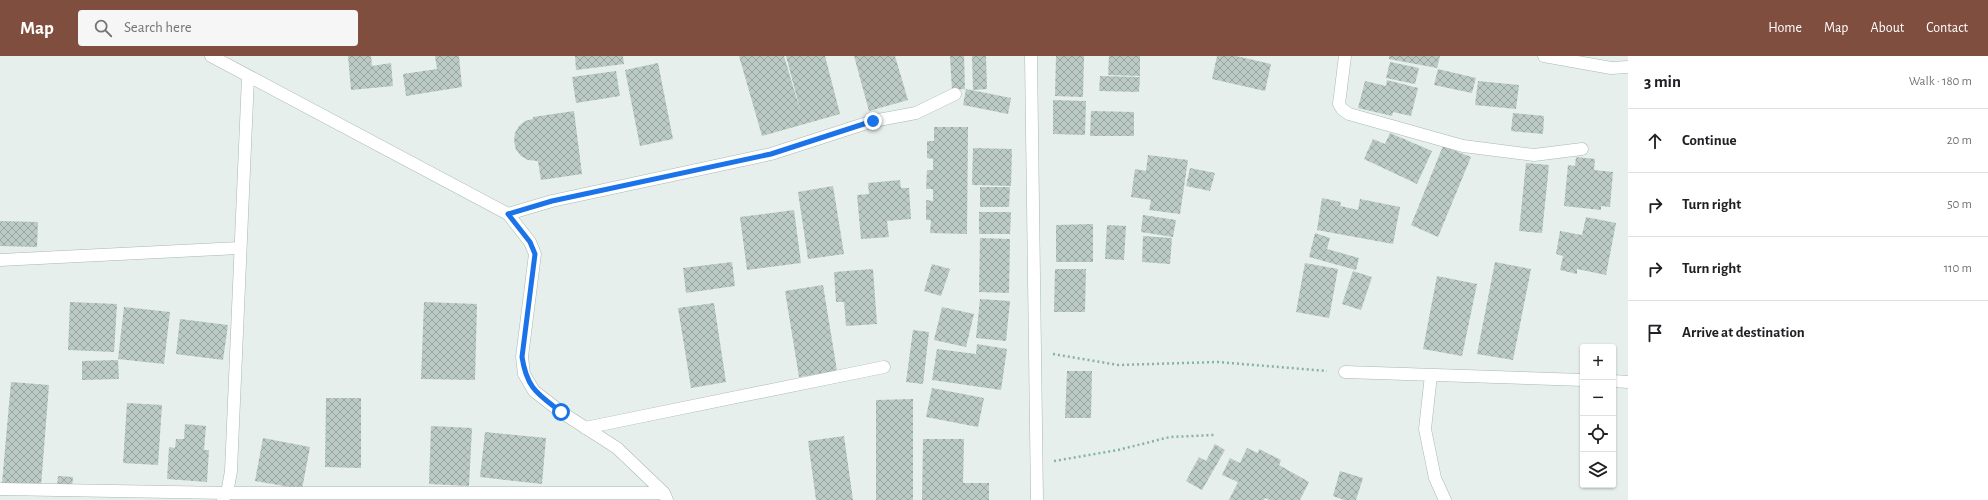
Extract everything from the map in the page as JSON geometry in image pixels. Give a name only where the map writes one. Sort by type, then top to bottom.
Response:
[{"type":"street","points":[[211,56],[508,214],[530,242],[535,254],[522,357],[524,374],[534,391],[585,428],[617,448],[665,497]]},
{"type":"street","points":[[1031,56],[1037,500]]},
{"type":"street","points":[[1345,56],[1339,104],[1342,109],[1349,114],[1463,146],[1534,155],[1582,148]]},
{"type":"street","points":[[1544,56],[1611,68],[1628,67]]},
{"type":"street","points":[[225,496],[231,471],[239,248],[248,76]]},
{"type":"street","points":[[508,214],[552,201],[771,154],[873,121],[916,113],[955,94]]},
{"type":"street","points":[[0,260],[239,248]]},
{"type":"street","points":[[585,428],[884,367]]},
{"type":"street","points":[[1345,372],[1580,380]]},
{"type":"street","points":[[1431,375],[1425,428],[1434,478],[1445,500]]},
{"type":"street","points":[[1616,381],[1628,382]]},
{"type":"street","points":[[0,489],[225,496],[665,497]]},
{"type":"path","points":[[1034,350],[1118,365],[1218,362],[1345,372]]},
{"type":"path","points":[[1036,464],[1118,450],[1170,437],[1214,435]]},
{"type":"building","points":[[348,56],[371,56],[372,66],[391,63],[393,86],[351,90]]},
{"type":"building","points":[[435,56],[459,56],[462,87],[406,96],[403,74],[437,69]]},
{"type":"building","points":[[575,56],[623,56],[624,64],[576,70]]},
{"type":"building","points":[[739,56],[784,56],[801,113],[786,56],[825,56],[840,114],[762,136]]},
{"type":"building","points":[[854,56],[895,56],[908,100],[869,111]]},
{"type":"building","points":[[950,56],[964,56],[965,89],[952,90]]},
{"type":"building","points":[[972,56],[986,56],[987,89],[973,90]]},
{"type":"building","points":[[1056,56],[1084,56],[1083,97],[1055,96]]},
{"type":"building","points":[[1109,56],[1140,56],[1140,76],[1108,75]]},
{"type":"building","points":[[1217,56],[1236,56],[1271,64],[1265,91],[1212,79]]},
{"type":"building","points":[[1389,56],[1440,56],[1437,68],[1389,59]]},
{"type":"building","points":[[1390,62],[1419,68],[1415,84],[1386,78]]},
{"type":"building","points":[[658,63],[673,139],[640,146],[625,70]]},
{"type":"building","points":[[1438,69],[1476,78],[1472,93],[1434,85]]},
{"type":"building","points":[[616,71],[620,96],[576,103],[572,77]]},
{"type":"building","points":[[1100,76],[1140,77],[1139,92],[1099,91]]},
{"type":"building","points":[[1387,80],[1418,88],[1411,116],[1393,112],[1392,116],[1358,108],[1365,81],[1386,86]]},
{"type":"building","points":[[1478,81],[1519,85],[1516,109],[1475,105]]},
{"type":"building","points":[[966,89],[1011,98],[1008,114],[963,105]]},
{"type":"building","points":[[1053,100],[1086,101],[1085,135],[1053,134]]},
{"type":"building","points":[[574,111],[582,174],[541,180],[538,161],[528,160],[521,156],[516,150],[514,141],[515,133],[519,126],[525,121],[533,119],[533,117]]},
{"type":"building","points":[[1091,111],[1134,112],[1134,136],[1090,136]]},
{"type":"building","points":[[1513,113],[1544,116],[1543,134],[1511,131]]},
{"type":"building","points":[[934,127],[968,127],[967,234],[930,233],[931,220],[926,220],[926,200],[933,201],[933,189],[926,189],[927,170],[933,170],[933,159],[927,158],[927,141],[934,141]]},
{"type":"building","points":[[1390,133],[1432,151],[1417,184],[1364,159],[1373,139],[1385,144]]},
{"type":"building","points":[[1443,146],[1471,157],[1438,237],[1411,225]]},
{"type":"building","points":[[973,148],[1012,149],[1011,186],[972,185]]},
{"type":"building","points":[[1148,155],[1188,160],[1180,214],[1149,210],[1151,200],[1131,197],[1135,169],[1146,171]]},
{"type":"building","points":[[1576,157],[1595,159],[1594,170],[1613,172],[1610,207],[1601,206],[1601,210],[1564,206],[1568,165],[1575,166]]},
{"type":"building","points":[[1526,163],[1549,165],[1542,233],[1519,231]]},
{"type":"building","points":[[1190,168],[1215,173],[1210,191],[1186,186]]},
{"type":"building","points":[[900,180],[901,188],[909,188],[911,219],[887,221],[889,237],[861,239],[857,195],[869,194],[868,183]]},
{"type":"building","points":[[833,186],[844,254],[808,259],[798,192]]},
{"type":"building","points":[[980,187],[1010,187],[1009,207],[980,207]]},
{"type":"building","points":[[1322,198],[1341,202],[1340,206],[1358,210],[1360,199],[1400,207],[1393,244],[1317,230]]},
{"type":"building","points":[[794,210],[801,263],[747,270],[740,217]]},
{"type":"building","points":[[979,212],[1011,212],[1010,234],[979,234]]},
{"type":"building","points":[[1143,215],[1176,220],[1173,237],[1141,232]]},
{"type":"building","points":[[1586,217],[1616,223],[1606,275],[1577,269],[1577,274],[1560,270],[1563,256],[1556,254],[1560,231],[1582,235]]},
{"type":"building","points":[[0,221],[38,222],[37,247],[0,246]]},
{"type":"building","points":[[1093,224],[1093,262],[1056,262],[1056,225]]},
{"type":"building","points":[[1107,225],[1126,226],[1124,260],[1105,259]]},
{"type":"building","points":[[1315,233],[1330,238],[1327,249],[1359,258],[1356,270],[1309,257]]},
{"type":"building","points":[[1143,236],[1172,238],[1170,264],[1142,262]]},
{"type":"building","points":[[980,238],[1010,239],[1009,293],[979,292]]},
{"type":"building","points":[[732,262],[735,286],[686,293],[683,268]]},
{"type":"building","points":[[1495,262],[1531,269],[1513,360],[1477,354]]},
{"type":"building","points":[[1305,263],[1338,269],[1329,318],[1296,312]]},
{"type":"building","points":[[932,264],[950,269],[941,296],[924,291]]},
{"type":"building","points":[[873,269],[877,324],[846,326],[844,302],[836,302],[834,272]]},
{"type":"building","points":[[1055,269],[1086,269],[1085,312],[1054,312]]},
{"type":"building","points":[[1353,271],[1372,277],[1361,310],[1342,304]]},
{"type":"building","points":[[1437,276],[1477,284],[1462,356],[1423,349]]},
{"type":"building","points":[[823,285],[837,371],[799,377],[785,291]]},
{"type":"building","points":[[980,299],[1010,301],[1006,341],[976,338]]},
{"type":"building","points":[[70,302],[117,304],[114,352],[68,350]]},
{"type":"building","points":[[424,302],[477,304],[475,380],[421,379]]},
{"type":"building","points":[[714,303],[726,382],[691,388],[678,308]]},
{"type":"building","points":[[124,307],[170,312],[164,364],[118,359]]},
{"type":"building","points":[[942,307],[974,314],[966,347],[934,340]]},
{"type":"building","points":[[180,319],[228,325],[223,360],[176,354]]},
{"type":"building","points":[[913,330],[929,332],[923,384],[906,382]]},
{"type":"building","points":[[977,344],[1007,349],[1001,390],[932,380],[937,349],[976,354]]},
{"type":"building","points":[[118,360],[119,379],[82,380],[82,361]]},
{"type":"building","points":[[1067,371],[1092,371],[1091,418],[1065,418]]},
{"type":"building","points":[[11,382],[49,385],[41,486],[2,483]]},
{"type":"building","points":[[932,388],[984,398],[978,427],[926,417]]},
{"type":"building","points":[[326,398],[361,398],[361,468],[325,467]]},
{"type":"building","points":[[913,399],[913,500],[876,500],[876,400]]},
{"type":"building","points":[[127,403],[162,405],[158,465],[123,463]]},
{"type":"building","points":[[185,424],[206,426],[204,450],[209,450],[207,482],[167,479],[169,447],[175,448],[176,439],[184,439]]},
{"type":"building","points":[[431,426],[472,428],[469,486],[429,484]]},
{"type":"building","points":[[485,432],[546,438],[542,484],[480,477]]},
{"type":"building","points":[[844,436],[853,500],[816,500],[808,441]]},
{"type":"building","points":[[263,438],[310,447],[302,489],[255,481]]},
{"type":"building","points":[[923,439],[964,439],[963,483],[989,483],[989,500],[922,500]]},
{"type":"building","points":[[1215,444],[1225,450],[1202,490],[1186,481],[1199,457],[1206,461]]},
{"type":"building","points":[[1247,448],[1258,453],[1259,449],[1281,460],[1279,465],[1309,482],[1300,500],[1270,500],[1265,498],[1264,500],[1229,500],[1238,482],[1222,475],[1230,458],[1240,463]]},
{"type":"building","points":[[1340,471],[1363,478],[1356,500],[1344,500],[1333,496]]},
{"type":"building","points":[[58,476],[73,477],[72,487],[57,486]]},
{"type":"route","points":[[561,412],[534,391],[524,374],[522,357],[535,254],[530,242],[508,214],[552,201],[771,154],[873,121]]}]
